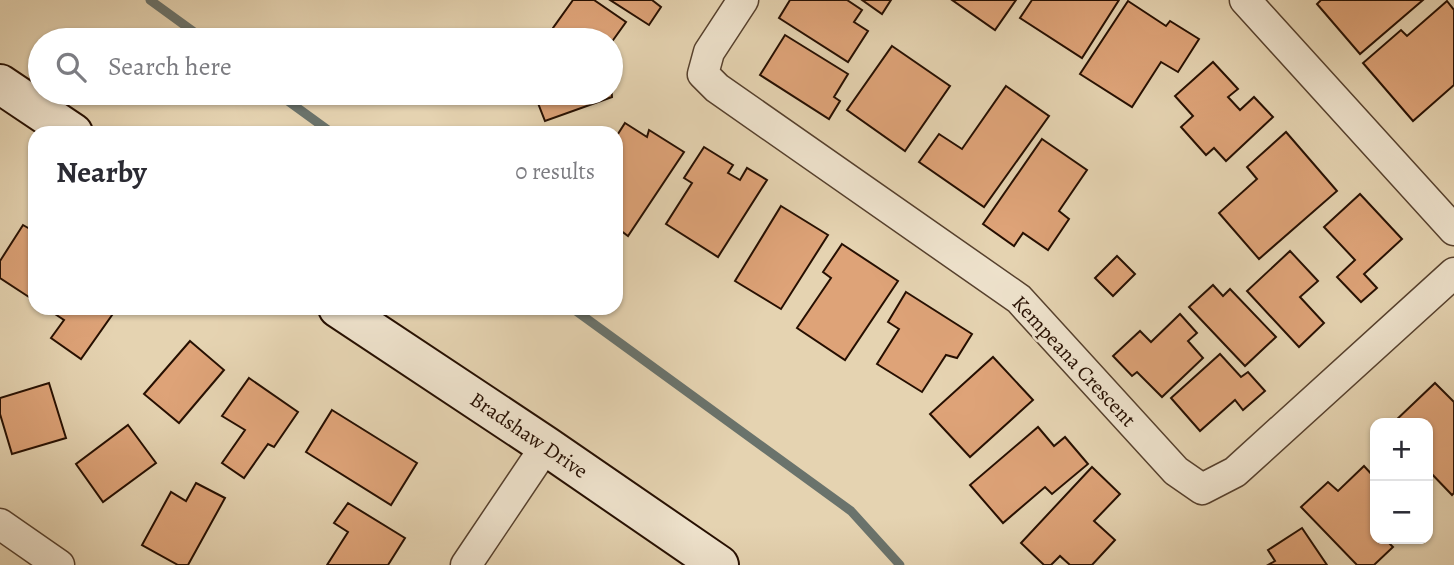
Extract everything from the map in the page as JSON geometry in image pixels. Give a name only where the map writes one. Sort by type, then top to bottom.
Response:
[{"type":"street","name":"Kempeana Crescent","points":[[743,0],[709,52],[703,74],[717,88],[1019,299],[1176,471],[1202,489],[1235,472],[1454,273]]},
{"type":"street","points":[[1245,0],[1454,230]]},
{"type":"street","points":[[0,84],[28,103]]},
{"type":"street","points":[[32,105],[63,126]]},
{"type":"street","name":"Bradshaw Drive","points":[[349,315],[719,565]]},
{"type":"street","points":[[466,565],[546,446]]},
{"type":"street","points":[[0,524],[58,565]]},
{"type":"building","points":[[573,0],[594,0],[626,22],[622,28],[553,28]]},
{"type":"building","points":[[610,0],[652,0],[661,7],[649,25]]},
{"type":"building","points":[[790,0],[847,0],[862,10],[854,22],[868,31],[848,62],[779,18]]},
{"type":"building","points":[[862,0],[891,0],[882,14]]},
{"type":"building","points":[[952,0],[1016,0],[995,30]]},
{"type":"building","points":[[1032,0],[1119,0],[1082,58],[1020,18]]},
{"type":"building","points":[[1321,0],[1423,0],[1360,54],[1317,4]]},
{"type":"building","points":[[1128,1],[1166,26],[1170,21],[1199,39],[1178,72],[1161,62],[1132,107],[1080,74]]},
{"type":"building","points":[[1447,1],[1454,10],[1454,85],[1413,121],[1363,63],[1401,30],[1407,36]]},
{"type":"building","points":[[785,35],[848,74],[834,97],[840,101],[829,119],[760,75]]},
{"type":"building","points":[[892,46],[950,86],[905,151],[847,110]]},
{"type":"building","points":[[1213,62],[1238,89],[1228,97],[1240,110],[1254,97],[1273,117],[1226,161],[1214,148],[1206,155],[1181,127],[1193,116],[1175,96]]},
{"type":"building","points":[[1006,86],[1049,116],[984,207],[919,162],[939,134],[962,149]]},
{"type":"building","points":[[539,105],[590,105],[545,121]]},
{"type":"building","points":[[625,123],[647,137],[649,130],[684,152],[628,236],[623,232]]},
{"type":"building","points":[[1286,132],[1337,191],[1259,259],[1219,213],[1257,179],[1247,167]]},
{"type":"building","points":[[1042,139],[1087,170],[1059,211],[1069,219],[1048,250],[1023,233],[1014,246],[983,224]]},
{"type":"building","points":[[704,147],[733,165],[728,173],[740,180],[747,168],[767,180],[718,257],[666,224],[692,183],[684,178]]},
{"type":"building","points":[[1360,194],[1402,239],[1364,274],[1377,288],[1361,302],[1337,277],[1355,260],[1324,227]]},
{"type":"building","points":[[781,206],[828,235],[781,309],[735,281]]},
{"type":"building","points":[[23,225],[28,228],[28,296],[0,278],[0,261]]},
{"type":"building","points":[[842,244],[898,281],[845,360],[797,328],[831,278],[823,272]]},
{"type":"building","points":[[1290,251],[1318,281],[1300,297],[1324,323],[1299,347],[1247,291]]},
{"type":"building","points":[[1117,256],[1135,274],[1113,296],[1095,278]]},
{"type":"building","points":[[1213,285],[1223,296],[1230,289],[1276,337],[1245,366],[1189,307]]},
{"type":"building","points":[[906,292],[972,334],[957,358],[946,355],[922,392],[877,364],[899,329],[888,322]]},
{"type":"building","points":[[1180,314],[1197,333],[1188,341],[1203,358],[1162,397],[1137,372],[1132,376],[1113,356],[1140,331],[1151,342]]},
{"type":"building","points":[[56,315],[112,315],[81,359],[51,338],[64,320]]},
{"type":"building","points":[[190,341],[224,370],[179,423],[144,394]]},
{"type":"building","points":[[1220,354],[1241,377],[1248,372],[1265,391],[1243,410],[1235,400],[1200,431],[1171,398]]},
{"type":"building","points":[[993,357],[1033,400],[970,457],[930,414]]},
{"type":"building","points":[[249,378],[298,412],[274,447],[268,444],[244,478],[222,463],[245,430],[222,416]]},
{"type":"building","points":[[49,383],[66,438],[12,454],[0,414],[0,398]]},
{"type":"building","points":[[1435,383],[1454,402],[1452,495],[1433,475],[1433,418],[1398,418]]},
{"type":"building","points":[[332,410],[417,463],[391,505],[306,452]]},
{"type":"building","points":[[128,425],[156,463],[103,502],[76,464]]},
{"type":"building","points":[[1038,427],[1054,446],[1065,437],[1088,464],[1052,494],[1045,487],[1003,523],[970,485]]},
{"type":"building","points":[[1364,466],[1370,473],[1370,544],[1390,544],[1393,547],[1374,565],[1357,565],[1301,507],[1328,482],[1338,491]]},
{"type":"building","points":[[1092,467],[1120,494],[1094,521],[1115,540],[1092,565],[1070,565],[1060,556],[1051,565],[1044,565],[1021,543]]},
{"type":"building","points":[[196,483],[225,498],[188,565],[178,565],[142,545],[171,492],[186,501]]},
{"type":"building","points":[[348,503],[405,538],[388,565],[327,565],[348,532],[334,523]]},
{"type":"building","points":[[1302,528],[1327,565],[1268,565],[1275,561],[1268,550]]},
{"type":"waterway","points":[[150,0],[188,28]]},
{"type":"waterway","points":[[294,105],[322,126]]},
{"type":"waterway","points":[[582,315],[851,511],[900,565]]}]
